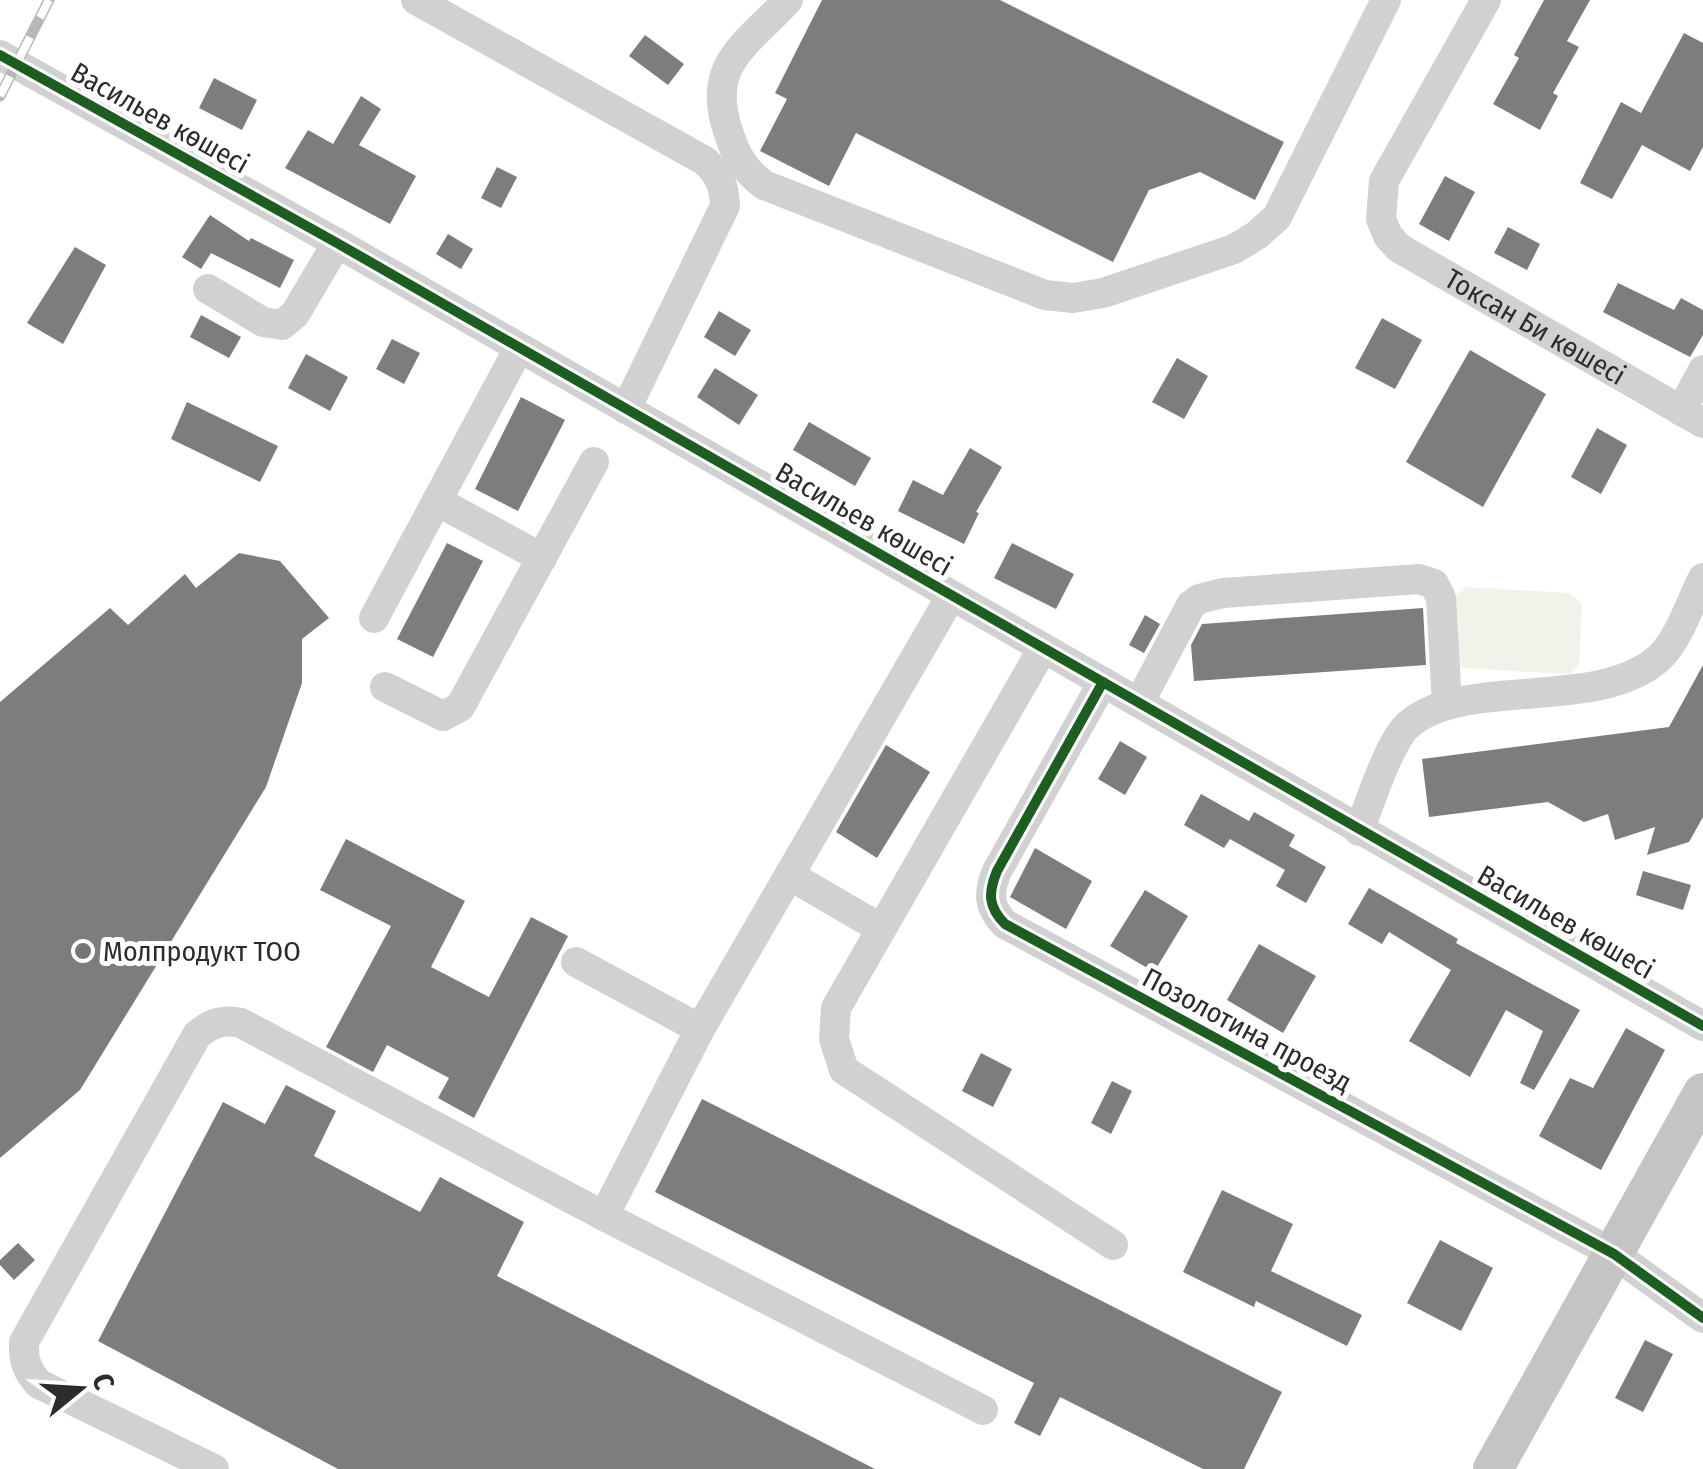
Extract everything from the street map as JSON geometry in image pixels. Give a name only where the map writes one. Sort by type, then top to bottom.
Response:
[{"type":"main road","points":[[1493,1469],[1703,1094]]},
{"type":"street","points":[[416,0],[704,161],[717,172],[726,206],[626,409]]},
{"type":"street","points":[[788,0],[738,49],[726,67],[721,87],[727,129],[748,173],[764,185],[1045,295],[1073,298],[1234,249],[1257,236],[1277,217],[1386,0]]},
{"type":"street","name":"Токсан Би көшесі","points":[[1486,0],[1384,181],[1381,219],[1388,236],[1399,248],[1692,417]]},
{"type":"street","name":"Васильев көшесі","points":[[0,55],[337,243],[1703,1026]]},
{"type":"street","points":[[208,290],[263,322],[282,325],[295,314],[337,243]]},
{"type":"street","points":[[374,618],[519,348]]},
{"type":"street","points":[[1692,417],[1703,370]]},
{"type":"street","points":[[385,687],[442,716],[454,713],[467,697],[594,462]]},
{"type":"street","points":[[437,501],[542,558]]},
{"type":"street","points":[[1359,830],[1398,737],[1419,717],[1447,705],[1593,686],[1642,668],[1668,648],[1703,578]]},
{"type":"street","points":[[1139,703],[1184,616],[1199,598],[1419,580],[1434,584],[1441,598],[1447,705]]},
{"type":"street","points":[[604,1216],[700,1029],[952,596]]},
{"type":"street","points":[[1042,648],[836,1008],[834,1040],[844,1070],[1113,1245]]},
{"type":"street","name":"Позолотина проезд","points":[[1103,682],[997,871],[989,900],[995,914],[1005,924],[1614,1254],[1703,1318]]},
{"type":"street","points":[[790,875],[880,928]]},
{"type":"street","points":[[576,962],[700,1029]]},
{"type":"street","points":[[25,1362],[24,1342],[198,1035],[218,1022],[241,1023],[604,1216],[983,1410]]},
{"type":"street","points":[[0,1327],[39,1384],[214,1469]]},
{"type":"shaded area","points":[[1466,587],[1570,593],[1582,604],[1579,665],[1569,674],[1459,668],[1454,596]]},
{"type":"building","points":[[822,0],[1000,0],[1284,142],[1255,200],[1200,172],[1149,190],[1113,262],[856,133],[829,186],[760,151],[787,99],[775,93]]},
{"type":"building","points":[[1544,0],[1590,0],[1567,41],[1579,47],[1553,93],[1558,96],[1540,130],[1493,104],[1519,58],[1514,55]]},
{"type":"building","points":[[1684,33],[1703,43],[1703,147],[1690,171],[1642,145],[1612,199],[1580,183],[1621,102],[1641,113]]},
{"type":"building","points":[[645,35],[684,64],[668,85],[629,56]]},
{"type":"building","points":[[214,78],[257,100],[242,130],[199,108]]},
{"type":"building","points":[[361,96],[381,109],[359,145],[416,176],[390,224],[285,168],[308,130],[333,144]]},
{"type":"building","points":[[497,167],[517,177],[501,208],[481,198]]},
{"type":"building","points":[[1445,176],[1475,192],[1449,241],[1419,224]]},
{"type":"building","points":[[210,215],[249,241],[251,238],[294,260],[280,288],[211,253],[201,269],[182,257]]},
{"type":"building","points":[[1508,227],[1540,244],[1527,270],[1494,253]]},
{"type":"building","points":[[448,234],[473,249],[461,269],[436,254]]},
{"type":"building","points":[[75,247],[106,265],[63,344],[27,323]]},
{"type":"building","points":[[1618,283],[1674,310],[1681,298],[1703,310],[1703,335],[1690,357],[1603,312]]},
{"type":"building","points":[[719,311],[751,330],[735,356],[704,337]]},
{"type":"building","points":[[201,315],[241,337],[229,358],[190,337]]},
{"type":"building","points":[[1382,318],[1422,340],[1395,389],[1355,368]]},
{"type":"building","points":[[392,339],[420,353],[404,384],[376,369]]},
{"type":"building","points":[[1470,350],[1546,394],[1483,507],[1406,462]]},
{"type":"building","points":[[306,354],[348,377],[330,411],[288,388]]},
{"type":"building","points":[[1177,358],[1208,376],[1184,419],[1152,402]]},
{"type":"building","points":[[715,368],[758,395],[739,425],[697,397]]},
{"type":"building","points":[[521,397],[565,420],[518,511],[475,489]]},
{"type":"building","points":[[187,402],[278,446],[260,482],[171,439]]},
{"type":"building","points":[[809,422],[871,458],[855,486],[793,450]]},
{"type":"building","points":[[1597,428],[1627,445],[1601,494],[1571,477]]},
{"type":"building","points":[[970,448],[1002,467],[976,512],[979,513],[964,544],[898,511],[913,480],[943,495]]},
{"type":"building","points":[[447,543],[483,561],[433,657],[397,639]]},
{"type":"building","points":[[1012,543],[1074,574],[1056,609],[994,578]]},
{"type":"building","name":"Молпродукт ТОО","points":[[239,553],[280,561],[329,618],[302,639],[302,683],[266,787],[80,1090],[0,1158],[0,702],[110,608],[128,625],[185,574],[196,588]]},
{"type":"building","points":[[1423,608],[1426,665],[1194,681],[1191,645],[1202,624]]},
{"type":"building","points":[[1145,615],[1160,624],[1144,653],[1129,645]]},
{"type":"building","points":[[1703,665],[1703,817],[1689,842],[1647,855],[1655,827],[1615,840],[1608,814],[1584,822],[1548,802],[1429,817],[1422,759],[1669,727]]},
{"type":"building","points":[[1120,741],[1147,757],[1125,795],[1098,779]]},
{"type":"building","points":[[886,745],[930,772],[877,858],[836,832]]},
{"type":"building","points":[[1201,794],[1249,821],[1254,812],[1295,835],[1289,846],[1326,867],[1306,903],[1276,886],[1285,870],[1230,839],[1224,848],[1184,825]]},
{"type":"building","points":[[346,839],[465,901],[431,967],[489,997],[531,917],[568,936],[474,1118],[438,1098],[449,1078],[387,1045],[373,1072],[326,1047],[391,926],[320,890]]},
{"type":"building","points":[[1035,848],[1092,881],[1066,929],[1010,897]]},
{"type":"building","points":[[1643,871],[1691,885],[1683,910],[1636,895]]},
{"type":"building","points":[[1369,888],[1458,939],[1456,943],[1580,1010],[1534,1090],[1520,1083],[1543,1031],[1506,1010],[1470,1077],[1409,1041],[1451,970],[1389,932],[1382,944],[1348,924]]},
{"type":"building","points":[[1145,890],[1188,916],[1154,972],[1110,946]]},
{"type":"building","points":[[1259,944],[1316,976],[1283,1033],[1227,1000]]},
{"type":"building","points":[[1626,1028],[1665,1050],[1601,1170],[1539,1136],[1570,1078],[1593,1088]]},
{"type":"building","points":[[981,1053],[1012,1069],[993,1107],[962,1091]]},
{"type":"building","points":[[1112,1081],[1132,1091],[1111,1134],[1091,1123]]},
{"type":"building","points":[[286,1085],[336,1111],[314,1156],[420,1212],[440,1177],[524,1222],[497,1276],[875,1469],[338,1469],[98,1341],[223,1102],[265,1124]]},
{"type":"building","points":[[702,1099],[1282,1392],[1244,1469],[1203,1469],[1060,1397],[1040,1436],[1014,1423],[1034,1383],[655,1192]]},
{"type":"building","points":[[1222,1190],[1293,1224],[1271,1271],[1362,1315],[1347,1346],[1256,1301],[1254,1307],[1183,1272]]},
{"type":"building","points":[[1440,1240],[1493,1268],[1461,1331],[1407,1303]]},
{"type":"building","points":[[18,1243],[35,1260],[14,1280],[0,1260]]},
{"type":"building","points":[[1645,1340],[1673,1354],[1643,1412],[1615,1398]]},
{"type":"railway","points":[[0,96],[49,0]]},
{"type":"cycle path","points":[[0,55],[337,243],[1703,1026]]},
{"type":"cycle path","points":[[1103,682],[997,871],[991,899],[1005,924],[1614,1254],[1703,1318]]},
{"type":"place","name":"Молпродукт ТОО","points":[[83,951]]}]
